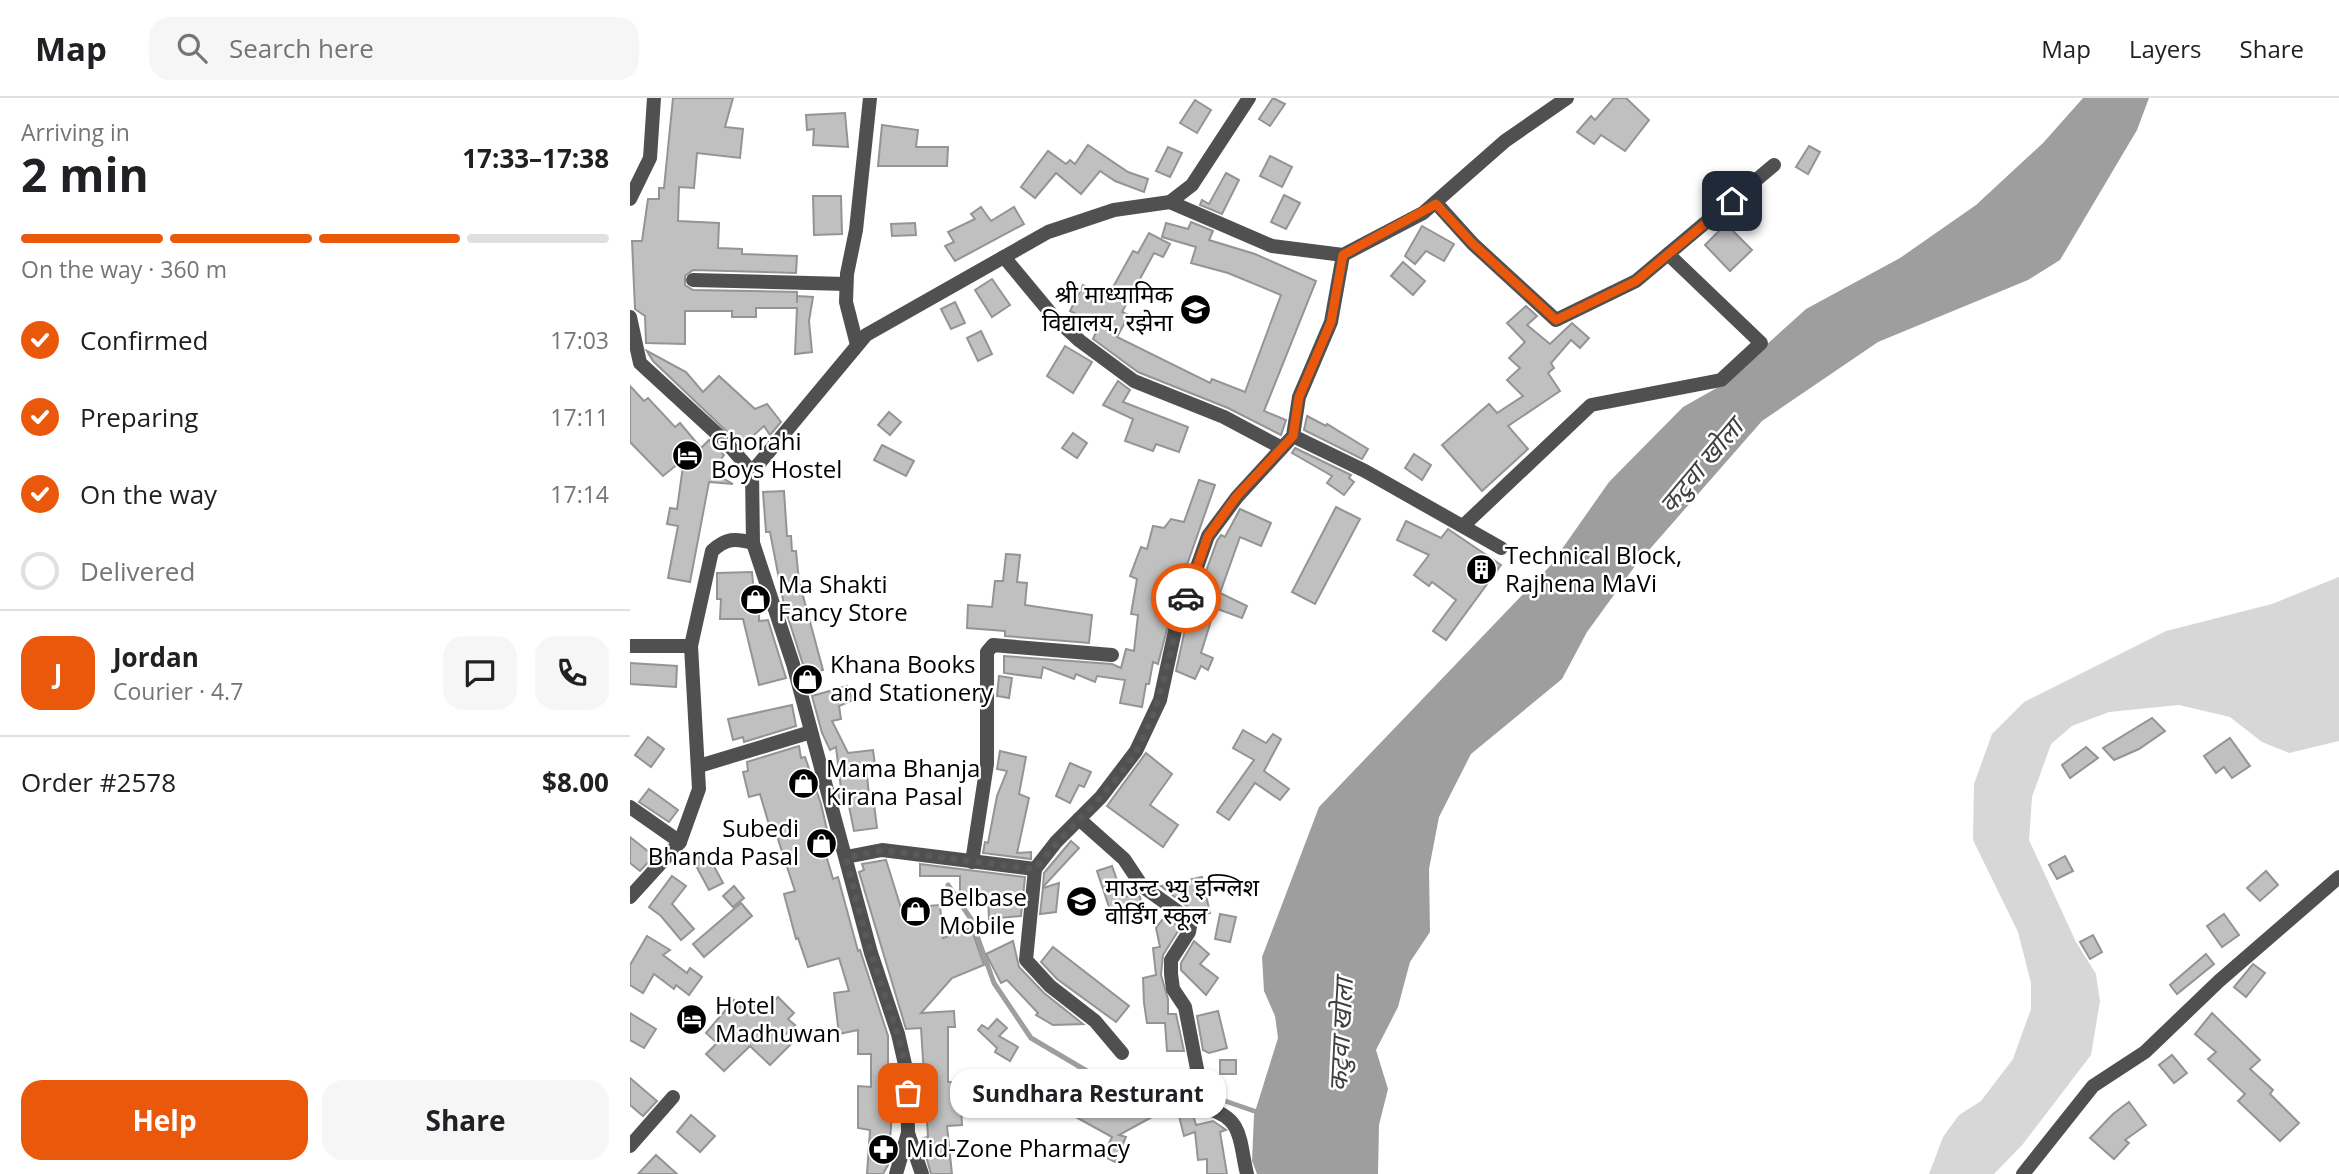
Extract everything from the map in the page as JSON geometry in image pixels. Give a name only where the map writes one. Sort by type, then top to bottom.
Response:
[{"type":"street","points":[[630,199],[650,158],[654,98]]},
{"type":"street","points":[[862,340],[846,302],[846,279],[852,250],[870,98]]},
{"type":"street","points":[[922,1174],[908,1133],[907,1073],[793,664],[752,543],[752,472],[862,340],[1048,232],[1101,215],[1170,202],[1192,185],[1249,98]]},
{"type":"street","points":[[1170,202],[1272,246],[1343,255],[1436,204],[1506,141],[1567,98]]},
{"type":"street","points":[[1436,204],[1473,244],[1556,320],[1636,281],[1774,165]]},
{"type":"street","points":[[1463,527],[1591,405],[1721,380],[1761,343],[1668,254]]},
{"type":"street","points":[[1122,1053],[1095,1021],[1050,986],[1026,960],[1035,869],[1101,797],[1136,751],[1160,700],[1176,626],[1208,536],[1237,496],[1293,436],[1299,397],[1334,310],[1343,255]]},
{"type":"street","points":[[1004,257],[1080,341],[1134,381],[1224,417],[1282,448]]},
{"type":"street","points":[[693,280],[846,279]]},
{"type":"street","points":[[630,317],[632,341],[640,363],[726,442],[752,472]]},
{"type":"street","points":[[1293,436],[1365,471],[1501,548]]},
{"type":"street","points":[[630,897],[680,842],[699,789],[691,646],[712,551],[722,541],[736,538],[752,543]]},
{"type":"street","points":[[972,862],[987,764],[987,652],[993,645],[1112,655]]},
{"type":"street","points":[[630,646],[691,646]]},
{"type":"street","points":[[699,766],[811,732]]},
{"type":"street","points":[[630,807],[680,842]]},
{"type":"street","points":[[1079,819],[1124,859],[1142,886],[1191,921],[1189,932],[1171,960],[1173,989],[1185,1007],[1203,1100],[1209,1108],[1227,1114],[1234,1121],[1247,1174]]},
{"type":"street","points":[[846,858],[882,850],[1035,869]]},
{"type":"street","points":[[2023,1174],[2093,1086],[2145,1052],[2218,981],[2339,877]]},
{"type":"street","points":[[630,1146],[673,1097]]},
{"type":"street","points":[[895,1174],[908,1133]]},
{"type":"shaded area","points":[[2339,577],[2339,741],[2289,753],[2262,742],[2230,717],[2179,705],[2109,712],[2072,726],[2051,744],[2032,797],[2029,840],[2076,942],[2096,974],[2100,1001],[2091,1055],[2023,1144],[1994,1174],[1929,1174],[1943,1137],[1959,1115],[1981,1101],[2013,1059],[2031,1009],[2031,983],[2018,932],[1973,840],[1974,784],[1992,734],[2024,702],[2166,631],[2272,604]]},
{"type":"water","name":"कटुवा खोला","points":[[2083,98],[2149,98],[2137,130],[2060,260],[2028,280],[1878,342],[1762,421],[1635,566],[1587,632],[1562,679],[1471,754],[1439,817],[1429,869],[1430,932],[1410,962],[1398,1007],[1376,1050],[1388,1089],[1379,1125],[1378,1174],[1257,1174],[1252,1161],[1254,1115],[1278,1038],[1275,1016],[1264,991],[1262,957],[1319,807],[1550,566],[1609,482],[1683,407],[1722,385],[1806,309],[1900,258],[1976,205],[2043,143]]},
{"type":"building","points":[[673,98],[733,98],[725,127],[743,129],[740,158],[697,153],[694,188],[679,187],[678,221],[719,223],[718,248],[742,249],[742,254],[797,256],[796,273],[693,270],[685,276],[685,285],[693,290],[797,292],[797,296],[813,297],[809,321],[812,352],[795,354],[797,308],[756,308],[756,317],[732,317],[732,311],[685,311],[685,344],[646,343],[645,316],[635,309],[632,241],[642,241],[648,199],[659,199],[659,188],[664,188]]},
{"type":"building","points":[[1273,98],[1285,104],[1270,126],[1259,119]]},
{"type":"building","points":[[1614,98],[1626,98],[1649,120],[1625,151],[1601,135],[1594,144],[1577,132],[1591,116],[1595,120]]},
{"type":"building","points":[[1195,100],[1211,110],[1197,133],[1180,123]]},
{"type":"building","points":[[845,113],[848,147],[813,145],[814,129],[807,130],[806,115]]},
{"type":"building","points":[[882,125],[918,130],[916,147],[948,147],[947,166],[878,166]]},
{"type":"building","points":[[1088,145],[1128,172],[1148,179],[1144,192],[1115,181],[1100,171],[1081,194],[1056,173],[1035,198],[1021,187],[1048,151],[1066,164],[1070,160],[1075,164]]},
{"type":"building","points":[[1809,146],[1820,152],[1808,174],[1796,167]]},
{"type":"building","points":[[1168,147],[1182,153],[1170,177],[1156,171]]},
{"type":"building","points":[[1270,156],[1292,167],[1282,187],[1260,176]]},
{"type":"building","points":[[1226,173],[1239,180],[1222,214],[1200,205],[1202,200],[1209,204]]},
{"type":"building","points":[[1284,195],[1300,203],[1286,229],[1271,222]]},
{"type":"building","points":[[813,196],[841,196],[842,234],[814,235]]},
{"type":"building","points":[[981,207],[991,221],[1014,207],[1024,224],[955,261],[945,246],[954,242],[948,232],[975,219],[971,214]]},
{"type":"building","points":[[1191,222],[1213,231],[1209,240],[1255,254],[1316,281],[1264,411],[1286,420],[1281,435],[1228,408],[1138,372],[1093,339],[1099,325],[1070,311],[1083,285],[1107,298],[1133,251],[1138,253],[1149,233],[1170,244],[1163,257],[1154,253],[1122,312],[1129,315],[1117,337],[1210,383],[1212,379],[1245,392],[1281,295],[1228,273],[1191,263],[1196,247],[1162,237],[1166,223],[1188,229]]},
{"type":"building","points":[[915,223],[916,235],[892,236],[891,224]]},
{"type":"building","points":[[1726,224],[1752,250],[1730,271],[1705,245]]},
{"type":"building","points":[[1422,226],[1454,244],[1444,261],[1426,251],[1415,264],[1405,256]]},
{"type":"building","points":[[1403,262],[1425,281],[1413,295],[1391,276]]},
{"type":"building","points":[[992,279],[1010,305],[992,317],[975,290]]},
{"type":"building","points":[[955,302],[965,323],[951,329],[941,309]]},
{"type":"building","points":[[1526,306],[1537,316],[1527,325],[1550,344],[1572,323],[1589,338],[1580,348],[1571,340],[1551,363],[1554,368],[1548,373],[1560,391],[1508,426],[1528,449],[1482,491],[1442,445],[1489,404],[1497,413],[1523,396],[1507,380],[1520,368],[1509,358],[1525,342],[1507,323]]},
{"type":"building","points":[[981,331],[992,354],[978,361],[967,338]]},
{"type":"building","points":[[1065,346],[1092,362],[1073,393],[1047,376]]},
{"type":"building","points":[[647,351],[686,372],[703,392],[719,376],[755,409],[767,404],[781,422],[770,435],[764,426],[742,446],[653,361]]},
{"type":"building","points":[[1118,381],[1130,390],[1123,402],[1188,427],[1179,452],[1156,444],[1153,451],[1125,441],[1133,419],[1103,405]]},
{"type":"building","points":[[630,386],[644,401],[648,398],[675,427],[680,423],[701,448],[709,440],[724,455],[712,472],[733,484],[709,482],[690,582],[668,578],[678,526],[667,524],[670,508],[677,509],[684,459],[663,476],[630,442]]},
{"type":"building","points":[[889,412],[901,422],[890,435],[878,425]]},
{"type":"building","points":[[1307,416],[1326,426],[1327,424],[1368,449],[1362,459],[1304,430]]},
{"type":"building","points":[[1073,433],[1087,443],[1077,458],[1062,448]]},
{"type":"building","points":[[882,445],[914,461],[906,476],[874,460]]},
{"type":"building","points":[[1295,448],[1351,475],[1349,478],[1354,482],[1344,495],[1327,483],[1332,476],[1292,453]]},
{"type":"building","points":[[1414,454],[1431,465],[1422,480],[1405,468]]},
{"type":"building","points":[[1199,480],[1215,485],[1182,579],[1172,576],[1168,605],[1173,606],[1158,664],[1153,662],[1149,684],[1146,684],[1142,707],[1120,703],[1125,680],[1097,676],[1095,682],[1076,674],[1074,679],[1043,667],[1041,678],[1004,673],[1004,656],[1112,664],[1121,668],[1126,649],[1134,651],[1138,615],[1131,614],[1137,579],[1130,576],[1141,547],[1147,549],[1153,526],[1164,528],[1171,519],[1184,522]]},
{"type":"building","points":[[784,491],[787,536],[791,536],[792,551],[796,551],[799,581],[823,670],[806,674],[784,605],[770,532],[766,532],[763,492]]},
{"type":"building","points":[[1336,507],[1360,519],[1315,604],[1292,592]]},
{"type":"building","points":[[1240,509],[1271,523],[1261,546],[1240,537],[1220,593],[1247,606],[1242,618],[1215,608],[1201,653],[1213,658],[1208,670],[1201,666],[1195,679],[1176,671],[1185,629],[1217,541],[1221,535],[1225,537]]},
{"type":"building","points":[[1406,521],[1441,538],[1448,529],[1501,565],[1446,640],[1433,631],[1456,600],[1432,582],[1429,586],[1414,575],[1429,555],[1397,540]]},
{"type":"building","points":[[1006,554],[1020,555],[1017,582],[1027,583],[1025,605],[1092,615],[1089,643],[1005,636],[1005,631],[967,628],[968,605],[992,607],[995,581],[1003,581]]},
{"type":"building","points":[[752,572],[755,604],[759,604],[759,621],[768,620],[786,678],[759,685],[743,619],[720,619],[721,599],[717,599],[717,573]]},
{"type":"building","points":[[630,663],[677,666],[676,687],[630,684]]},
{"type":"building","points":[[999,676],[1012,678],[1009,698],[997,696]]},
{"type":"building","points":[[847,686],[853,700],[839,706],[841,719],[832,721],[848,753],[873,750],[875,765],[866,766],[870,805],[874,804],[877,828],[854,831],[848,801],[840,802],[837,789],[841,789],[836,747],[830,750],[822,733],[812,696]]},
{"type":"building","points":[[792,705],[796,726],[744,742],[743,737],[733,740],[728,719]]},
{"type":"building","points":[[2152,718],[2165,731],[2139,749],[2114,760],[2103,748]]},
{"type":"building","points":[[1243,730],[1266,743],[1273,734],[1281,739],[1264,771],[1289,789],[1280,800],[1255,783],[1229,820],[1217,812],[1254,760],[1233,748]]},
{"type":"building","points":[[648,737],[664,749],[651,767],[635,755]]},
{"type":"building","points":[[2230,738],[2250,766],[2232,778],[2224,767],[2216,773],[2204,756]]},
{"type":"building","points":[[799,746],[801,758],[805,757],[821,804],[827,830],[823,831],[830,854],[826,855],[833,879],[838,877],[858,951],[860,950],[888,1036],[888,1100],[893,1101],[888,1165],[883,1174],[867,1174],[870,1130],[858,1128],[858,1086],[871,1087],[871,1054],[858,1054],[858,1030],[839,1034],[834,993],[849,991],[839,958],[808,967],[798,938],[796,939],[784,894],[795,891],[774,827],[770,828],[760,794],[749,797],[743,772],[748,771],[747,762]]},
{"type":"building","points":[[2086,747],[2098,758],[2070,778],[2062,765]]},
{"type":"building","points":[[1000,751],[1026,757],[1019,794],[1029,798],[1017,853],[1031,852],[1031,859],[983,853],[985,842],[988,843],[997,796],[1007,771],[997,769]]},
{"type":"building","points":[[1146,753],[1172,774],[1150,805],[1178,825],[1163,847],[1107,806]]},
{"type":"building","points":[[1070,763],[1091,772],[1084,787],[1079,785],[1070,803],[1056,796]]},
{"type":"building","points":[[649,789],[678,810],[669,822],[639,802]]},
{"type":"building","points":[[630,837],[654,856],[640,871],[630,863]]},
{"type":"building","points":[[1071,841],[1079,848],[1043,887],[1044,873]]},
{"type":"building","points":[[707,853],[723,883],[709,890],[695,864],[695,859]]},
{"type":"building","points":[[2065,856],[2073,871],[2057,879],[2049,865]]},
{"type":"building","points":[[886,860],[901,908],[940,905],[943,938],[971,928],[984,965],[952,978],[921,1013],[954,1011],[955,1027],[948,1027],[948,1082],[960,1082],[962,1125],[947,1126],[952,1174],[931,1174],[923,1138],[928,1137],[921,1028],[906,1029],[859,872],[864,870],[862,864]]},
{"type":"building","points":[[920,864],[1025,877],[1021,916],[989,919],[988,895],[960,896],[960,876],[920,876]]},
{"type":"building","points":[[1112,866],[1123,897],[1137,894],[1144,915],[1114,922],[1097,871]]},
{"type":"building","points":[[2266,871],[2278,885],[2260,901],[2247,888]]},
{"type":"building","points":[[672,876],[686,886],[672,904],[694,929],[681,940],[661,916],[649,907]]},
{"type":"building","points":[[1202,877],[1210,913],[1198,915],[1161,886]]},
{"type":"building","points":[[1059,883],[1056,912],[1040,914],[1043,888]]},
{"type":"building","points":[[734,886],[744,898],[733,907],[723,896]]},
{"type":"building","points":[[741,903],[752,916],[704,957],[693,944]]},
{"type":"building","points":[[1220,914],[1236,917],[1230,942],[1215,939]]},
{"type":"building","points":[[2224,914],[2239,935],[2222,947],[2207,926]]},
{"type":"building","points":[[1166,915],[1180,928],[1163,955],[1161,975],[1168,999],[1168,1014],[1176,1014],[1184,1051],[1167,1051],[1165,1023],[1147,1023],[1144,1003],[1143,978],[1156,975],[1153,948],[1160,947],[1156,928]]},
{"type":"building","points":[[2093,935],[2102,952],[2090,959],[2080,942]]},
{"type":"building","points":[[647,936],[670,950],[663,955],[687,973],[690,968],[702,977],[689,995],[676,985],[674,989],[654,974],[643,993],[630,985],[630,965]]},
{"type":"building","points":[[1013,941],[1019,967],[1044,993],[1083,1024],[1053,1025],[1036,1015],[1038,1013],[1007,980],[1001,983],[986,954]]},
{"type":"building","points":[[1194,941],[1209,954],[1200,964],[1218,978],[1206,995],[1181,970],[1181,963]]},
{"type":"building","points":[[1053,947],[1129,1006],[1116,1022],[1057,979],[1041,962]]},
{"type":"building","points":[[2206,954],[2214,964],[2177,994],[2170,985]]},
{"type":"building","points":[[2253,964],[2265,973],[2246,997],[2234,987]]},
{"type":"building","points":[[778,997],[794,1013],[788,1019],[795,1025],[783,1037],[791,1044],[770,1065],[750,1046],[724,1071],[706,1054],[717,1043],[706,1033],[734,1000],[745,1011],[753,1003],[763,1013]]},
{"type":"building","points":[[1218,1011],[1227,1048],[1209,1053],[1203,1050],[1197,1016]]},
{"type":"building","points":[[630,1013],[656,1029],[644,1048],[630,1040]]},
{"type":"building","points":[[2212,1013],[2260,1060],[2250,1069],[2273,1090],[2270,1094],[2299,1123],[2280,1141],[2238,1101],[2245,1094],[2208,1059],[2216,1052],[2195,1034]]},
{"type":"building","points":[[997,1019],[1007,1028],[999,1036],[1018,1047],[1010,1061],[995,1052],[997,1048],[978,1030],[982,1025],[988,1029]]},
{"type":"building","points":[[2172,1055],[2187,1073],[2174,1083],[2159,1065]]},
{"type":"building","points":[[1220,1060],[1236,1060],[1236,1074],[1220,1074]]},
{"type":"building","points":[[630,1078],[657,1101],[643,1116],[630,1105]]},
{"type":"building","points":[[1189,1101],[1196,1125],[1213,1121],[1226,1130],[1220,1132],[1227,1174],[1207,1174],[1207,1159],[1198,1160],[1195,1132],[1184,1136],[1176,1104]]},
{"type":"building","points":[[2129,1102],[2146,1125],[2125,1140],[2129,1143],[2114,1159],[2090,1138]]},
{"type":"building","points":[[1081,1103],[1102,1113],[1107,1106],[1120,1115],[1144,1103],[1152,1117],[1119,1135],[1126,1137],[1115,1162],[1103,1156],[1112,1137],[1074,1116]]},
{"type":"building","points":[[691,1115],[715,1136],[700,1152],[677,1132]]},
{"type":"building","points":[[656,1155],[677,1174],[638,1174]]},
{"type":"waterway","points":[[948,885],[971,919],[994,983],[1031,1038],[1097,1077],[1190,1089],[1260,1113]]},
{"type":"way so far","points":[[908,1093],[907,1073],[898,1034],[871,953],[846,858],[882,850],[929,858],[1035,869],[1056,842],[1101,797],[1136,751],[1160,700],[1176,626],[1186,598]]},
{"type":"place","name":"श्री माध्यामिक विद्यालय, रझेना","points":[[1196,309]]},
{"type":"place","name":"Ghorahi Boys Hostel","points":[[688,456]]},
{"type":"place","name":"Technical Block, Rajhena MaVi","points":[[1482,570]]},
{"type":"place","name":"Ma Shakti Fancy Store","points":[[755,599]]},
{"type":"place","name":"Khana Books and Stationery","points":[[807,679]]},
{"type":"place","name":"Mama Bhanja Kirana Pasal","points":[[803,783]]},
{"type":"place","name":"Subedi Bhanda Pasal","points":[[822,843]]},
{"type":"place","name":"माउन्ट भ्यु इन्ग्लिश वोर्डिंग स्कूल","points":[[1082,902]]},
{"type":"place","name":"Belbase Mobile","points":[[916,912]]},
{"type":"place","name":"Hotel Madhuwan","points":[[692,1020]]},
{"type":"place","name":"Sundhara Resturant","points":[[908,1093]]},
{"type":"place","name":"Mid-Zone Pharmacy","points":[[883,1149]]},
{"type":"route","points":[[1186,598],[1208,536],[1237,496],[1293,436],[1297,426],[1299,397],[1331,322],[1343,255],[1436,204],[1473,244],[1556,320],[1636,281],[1732,201]]}]
